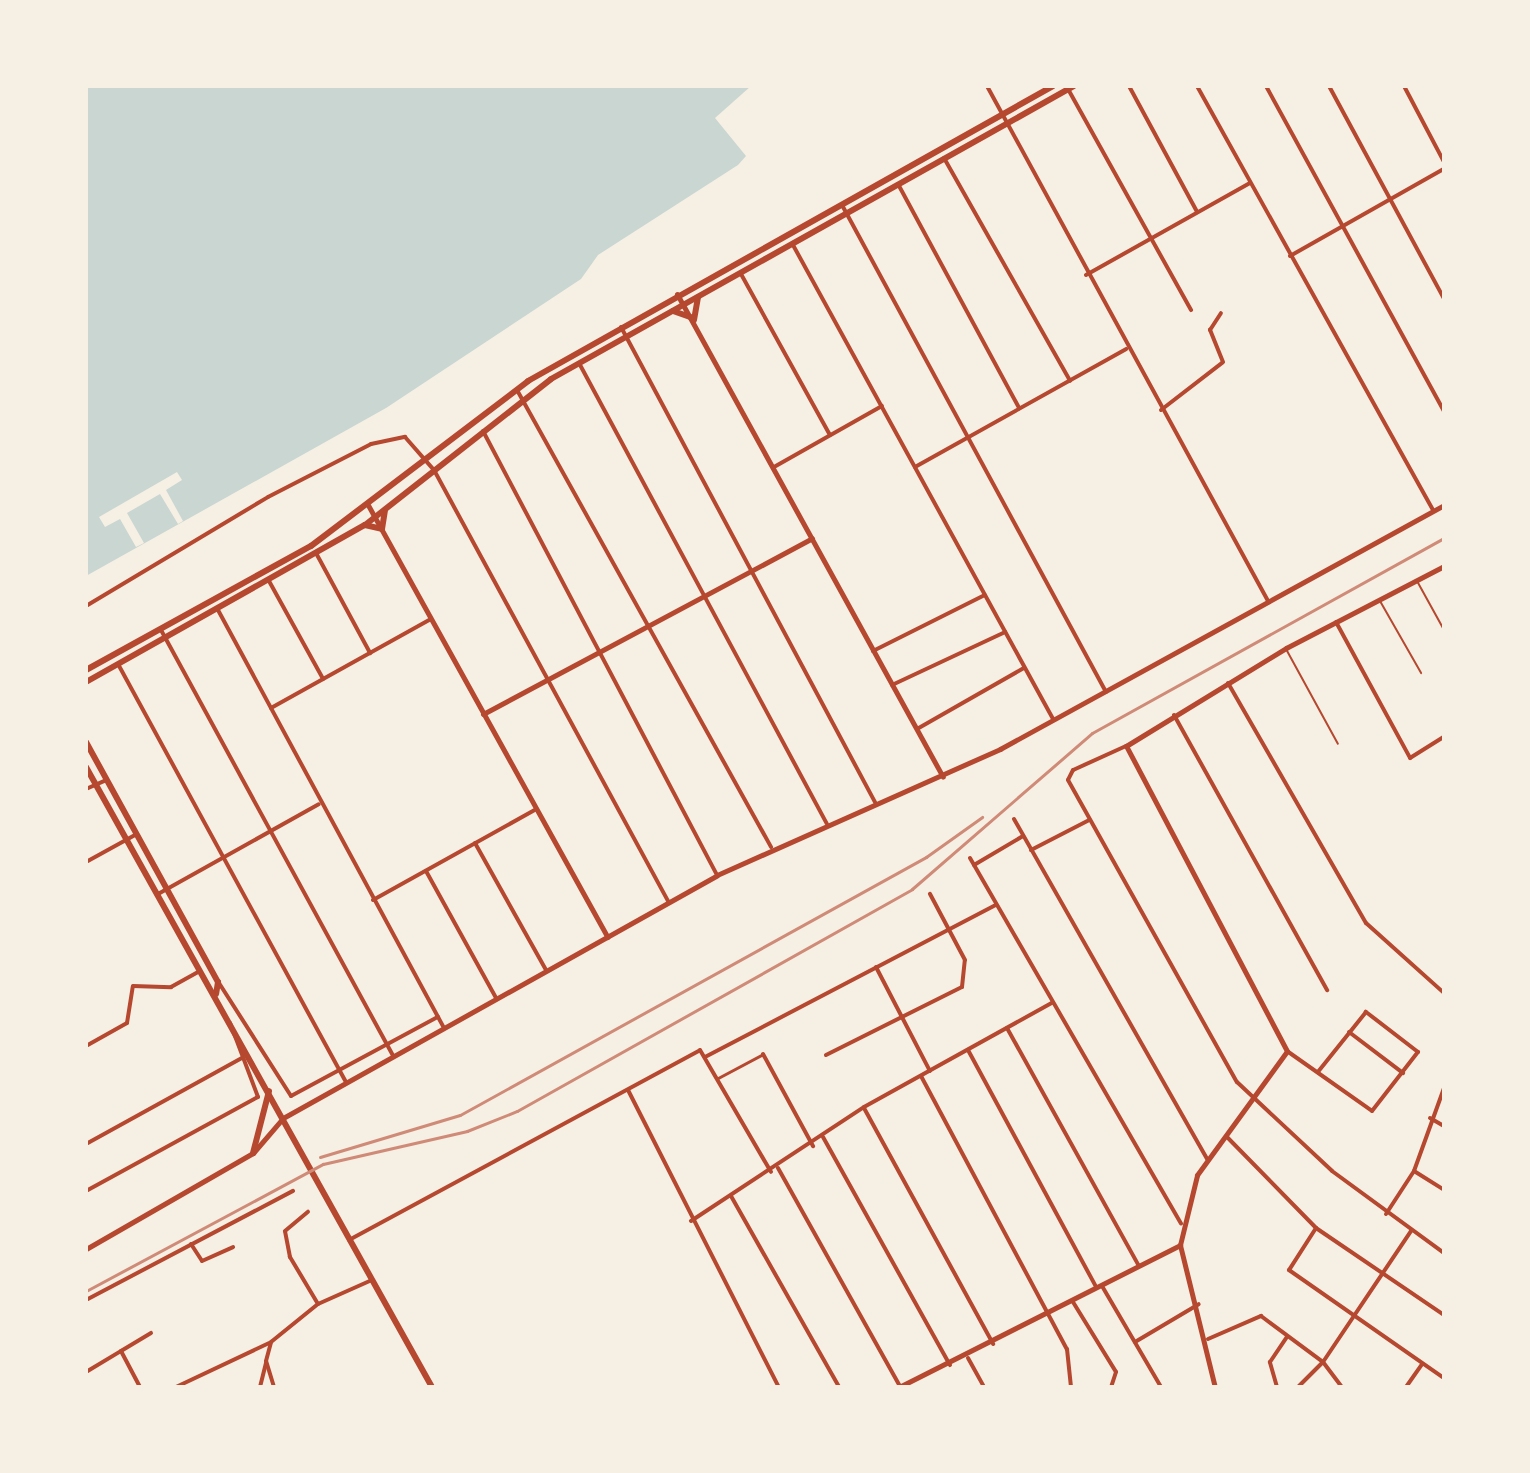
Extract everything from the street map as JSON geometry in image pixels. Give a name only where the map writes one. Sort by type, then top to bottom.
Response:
[{"type":"main road","points":[[86,670],[311,546],[517,390],[621,327],[1053,86]]},
{"type":"main road","points":[[86,682],[317,555],[365,525],[523,398],[792,242],[1071,88]]},
{"type":"main road","points":[[927,155],[932,164]]},
{"type":"main road","points":[[677,294],[943,777]]},
{"type":"main road","points":[[693,319],[702,294]]},
{"type":"main road","points":[[673,311],[693,319]]},
{"type":"main road","points":[[368,505],[607,937]]},
{"type":"main road","points":[[86,1249],[253,1153],[283,1118],[717,875],[771,847],[943,777],[1106,692],[1444,505]]},
{"type":"main road","points":[[382,529],[385,510]]},
{"type":"main road","points":[[365,525],[382,529]]},
{"type":"main road","points":[[483,714],[812,538]]},
{"type":"main road","points":[[1215,1387],[1208,1339],[1180,1245],[1181,1224],[1207,1159],[1258,1100],[1287,1051],[1126,746],[1286,648],[1444,566]]},
{"type":"main road","points":[[86,742],[218,982],[216,994]]},
{"type":"main road","points":[[86,767],[200,971],[216,994],[432,1387]]},
{"type":"main road","points":[[253,1153],[269,1091]]},
{"type":"main road","points":[[900,1387],[915,1384],[968,1358],[1180,1245]]},
{"type":"street","points":[[987,86],[1126,349],[1268,601]]},
{"type":"street","points":[[1129,86],[1197,212]]},
{"type":"street","points":[[1197,86],[1434,511]]},
{"type":"street","points":[[1266,86],[1444,411]]},
{"type":"street","points":[[1329,86],[1444,299]]},
{"type":"street","points":[[1404,86],[1444,162]]},
{"type":"street","points":[[1071,88],[1191,310]]},
{"type":"street","points":[[1435,145],[1444,139]]},
{"type":"street","points":[[944,158],[1070,381]]},
{"type":"street","points":[[1290,256],[1444,169]]},
{"type":"street","points":[[1086,275],[1250,183]]},
{"type":"street","points":[[898,184],[1019,408]]},
{"type":"street","points":[[841,203],[1106,692]]},
{"type":"street","points":[[792,242],[1053,719]]},
{"type":"street","points":[[739,272],[830,435]]},
{"type":"street","points":[[1161,410],[1223,362],[1210,330],[1221,313]]},
{"type":"street","points":[[621,327],[876,804]]},
{"type":"street","points":[[915,467],[1126,349]]},
{"type":"street","points":[[580,365],[827,824]]},
{"type":"street","points":[[517,390],[771,847]]},
{"type":"street","points":[[774,467],[882,406]]},
{"type":"street","points":[[483,431],[596,654],[717,875]]},
{"type":"street","points":[[86,606],[381,439],[405,437],[434,470],[545,681],[669,902]]},
{"type":"street","points":[[311,546],[370,653]]},
{"type":"street","points":[[269,581],[323,679]]},
{"type":"street","points":[[873,651],[985,595]]},
{"type":"street","points":[[218,610],[319,804],[444,1028]]},
{"type":"street","points":[[271,708],[431,619]]},
{"type":"street","points":[[1336,622],[1410,758],[1444,737]]},
{"type":"street","points":[[161,630],[394,1057]]},
{"type":"street","points":[[892,685],[1005,632]]},
{"type":"street","points":[[118,664],[346,1083]]},
{"type":"street","points":[[917,729],[1024,668]]},
{"type":"street","points":[[1228,683],[1366,923],[1444,993]]},
{"type":"street","points":[[1174,715],[1327,990]]},
{"type":"street","points":[[1126,746],[1069,775],[1089,820],[1237,1082],[1386,1214],[1444,1253]]},
{"type":"street","points":[[86,789],[107,780]]},
{"type":"street","points":[[158,894],[319,804]]},
{"type":"street","points":[[373,900],[535,810]]},
{"type":"street","points":[[1014,819],[1207,1159]]},
{"type":"street","points":[[1031,850],[1089,820]]},
{"type":"street","points":[[86,862],[137,834]]},
{"type":"street","points":[[974,865],[1023,836]]},
{"type":"street","points":[[475,843],[546,970]]},
{"type":"street","points":[[970,858],[1181,1224]]},
{"type":"street","points":[[426,871],[496,998]]},
{"type":"street","points":[[826,1055],[962,987],[965,960],[930,894]]},
{"type":"street","points":[[705,1057],[996,905]]},
{"type":"street","points":[[876,967],[930,1071]]},
{"type":"street","points":[[86,1046],[127,1023],[133,986],[171,987],[200,971]]},
{"type":"street","points":[[218,982],[288,1094],[340,1072],[438,1017]]},
{"type":"street","points":[[691,1221],[813,1146],[864,1107],[1052,1003]]},
{"type":"street","points":[[1287,1051],[1372,1111],[1418,1052],[1370,1011],[1318,1072]]},
{"type":"street","points":[[86,1191],[258,1097],[229,1034],[231,1021]]},
{"type":"street","points":[[1007,1028],[1139,1266]]},
{"type":"street","points":[[1349,1032],[1403,1073]]},
{"type":"street","points":[[349,1240],[700,1050],[771,1172]]},
{"type":"street","points":[[968,1050],[1099,1287],[1161,1387]]},
{"type":"street","points":[[718,1078],[763,1054],[813,1146]]},
{"type":"street","points":[[86,1144],[242,1057]]},
{"type":"street","points":[[921,1076],[1067,1349],[1071,1387]]},
{"type":"street","points":[[1386,1214],[1414,1171],[1430,1118],[1444,1088]]},
{"type":"street","points":[[627,1089],[691,1221],[779,1387]]},
{"type":"street","points":[[864,1107],[993,1344]]},
{"type":"street","points":[[1430,1118],[1444,1126]]},
{"type":"street","points":[[823,1137],[950,1365]]},
{"type":"street","points":[[1227,1137],[1316,1228],[1444,1315]]},
{"type":"street","points":[[778,1168],[900,1387]]},
{"type":"street","points":[[1414,1171],[1444,1190]]},
{"type":"street","points":[[86,1300],[293,1191]]},
{"type":"street","points":[[731,1196],[839,1387]]},
{"type":"street","points":[[308,1212],[285,1231],[290,1257],[318,1304]]},
{"type":"street","points":[[1316,1228],[1289,1270],[1354,1319],[1444,1378]]},
{"type":"street","points":[[1298,1387],[1323,1362],[1411,1231]]},
{"type":"street","points":[[191,1244],[202,1261],[233,1247]]},
{"type":"street","points":[[176,1387],[271,1342],[318,1304],[372,1280]]},
{"type":"street","points":[[1073,1302],[1116,1372],[1111,1387]]},
{"type":"street","points":[[1135,1342],[1199,1304]]},
{"type":"street","points":[[1208,1339],[1255,1315],[1323,1362],[1342,1387]]},
{"type":"street","points":[[86,1372],[151,1333]]},
{"type":"street","points":[[1277,1387],[1270,1362],[1287,1337]]},
{"type":"street","points":[[260,1387],[271,1342]]},
{"type":"street","points":[[121,1351],[140,1387]]},
{"type":"street","points":[[968,1358],[984,1387]]},
{"type":"street","points":[[266,1361],[274,1387]]},
{"type":"street","points":[[1406,1387],[1422,1364]]},
{"type":"lane","points":[[1416,580],[1444,630]]},
{"type":"lane","points":[[1380,600],[1421,673]]},
{"type":"lane","points":[[1286,648],[1338,744]]},
{"type":"shaded area","points":[[86,86],[751,86],[715,118],[746,156],[738,165],[598,255],[581,279],[386,408],[86,576]]},
{"type":"pier","points":[[177,472],[182,480],[166,490],[183,521],[178,524],[160,494],[127,513],[144,543],[136,547],[120,519],[105,527],[99,517]]},
{"type":"railway","points":[[86,1291],[323,1164],[467,1131],[517,1111],[912,889],[1092,733],[1444,538]]},
{"type":"railway","points":[[320,1157],[460,1115],[926,857],[982,817]]}]
